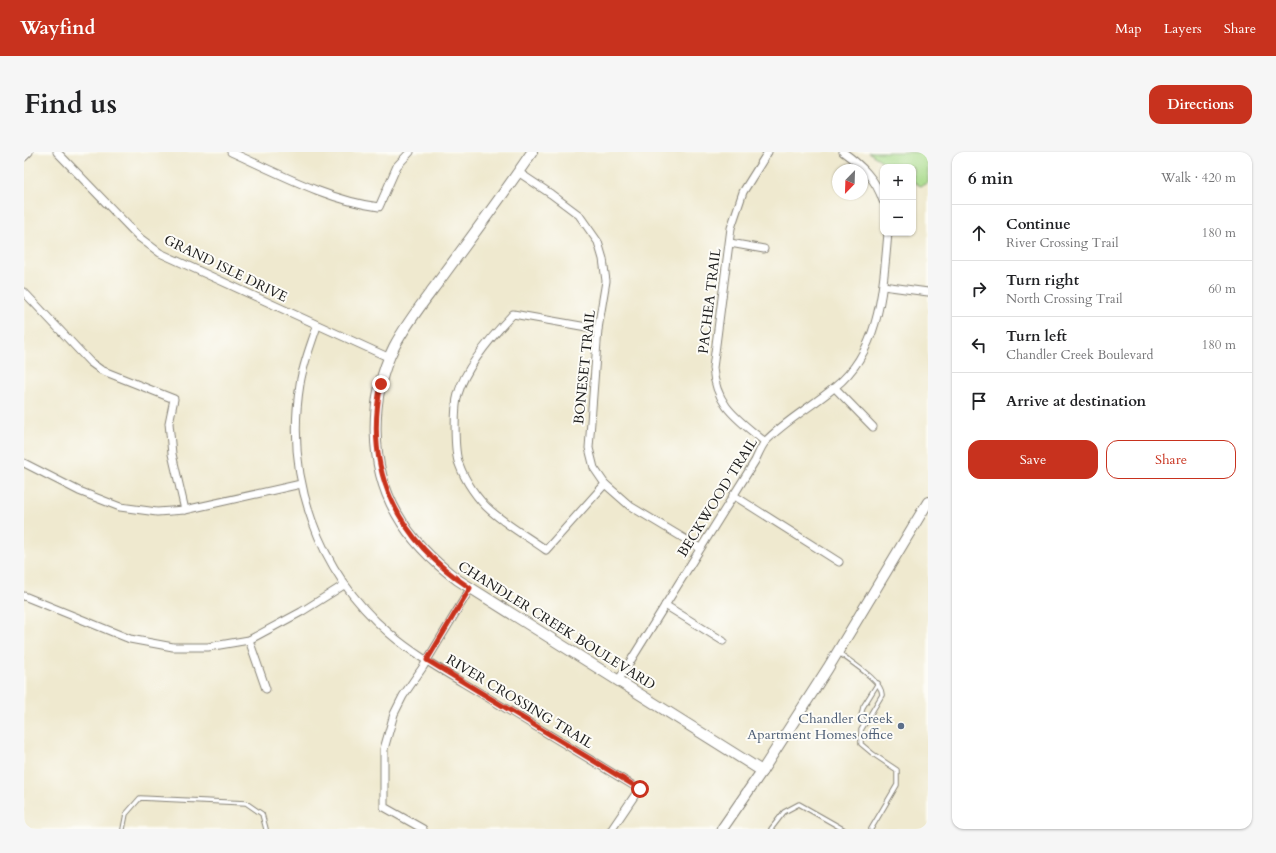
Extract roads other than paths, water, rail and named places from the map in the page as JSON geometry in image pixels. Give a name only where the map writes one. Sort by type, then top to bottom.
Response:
[{"type":"street","points":[[24,156],[29,152]]},
{"type":"street","name":"GRAND ISLE DRIVE","points":[[57,152],[140,238],[160,253],[316,326],[390,358]]},
{"type":"street","points":[[231,152],[316,190],[363,205],[378,207],[397,166],[410,152]]},
{"type":"street","name":"CHANDLER CREEK BOULEVARD","points":[[532,152],[417,311],[399,339],[390,358],[381,384],[376,416],[376,445],[386,490],[400,519],[423,550],[446,571],[470,588],[762,771]]},
{"type":"street","name":"PACHEA TRAIL","points":[[764,442],[727,409],[720,399],[714,381],[714,368],[735,213],[743,192],[768,152]]},
{"type":"street","points":[[843,152],[869,174],[880,194]]},
{"type":"street","name":"BONESET TRAIL","points":[[518,172],[579,215],[598,242],[606,281],[598,329],[589,448],[594,468],[606,484],[630,506],[700,548]]},
{"type":"street","name":"BECKWOOD TRAIL","points":[[618,681],[666,605],[764,442],[802,411],[834,388],[851,371],[868,344],[875,322],[883,286],[888,236]]},
{"type":"street","points":[[730,243],[764,249]]},
{"type":"street","points":[[883,286],[928,292]]},
{"type":"street","points":[[24,292],[90,362],[101,370],[174,399],[169,423],[171,446],[185,510]]},
{"type":"street","points":[[598,329],[513,314],[493,336],[471,367],[458,394],[455,418],[458,463],[471,487],[491,511],[546,550],[606,484]]},
{"type":"street","name":"RIVER CROSSING TRAIL","points":[[316,326],[300,382],[296,417],[297,448],[301,484],[313,525],[344,584],[389,634],[427,660],[640,789],[612,829]]},
{"type":"street","points":[[834,388],[872,427]]},
{"type":"street","points":[[24,463],[79,491],[120,507],[157,512],[185,510],[301,484]]},
{"type":"street","points":[[733,495],[839,562]]},
{"type":"street","points":[[722,829],[762,771],[838,652],[928,502]]},
{"type":"street","points":[[24,596],[130,639],[173,647],[208,647],[249,640],[301,612],[344,584]]},
{"type":"street","points":[[423,829],[384,807],[384,749],[394,714],[403,696],[427,660],[470,588]]},
{"type":"street","points":[[666,605],[723,641]]},
{"type":"street","points":[[249,640],[266,689]]},
{"type":"lane","points":[[838,652],[878,683],[882,690],[882,695],[861,730],[861,744],[897,770],[897,785],[872,829]]},
{"type":"lane","points":[[865,723],[861,716],[863,707],[878,683]]},
{"type":"lane","points":[[123,829],[126,814],[140,798],[246,803],[262,814],[266,829]]},
{"type":"lane","points":[[771,829],[784,812],[800,804],[843,829]]},
{"type":"place","name":"Chandler Creek Apartment Homes office","points":[[901,726]]}]
